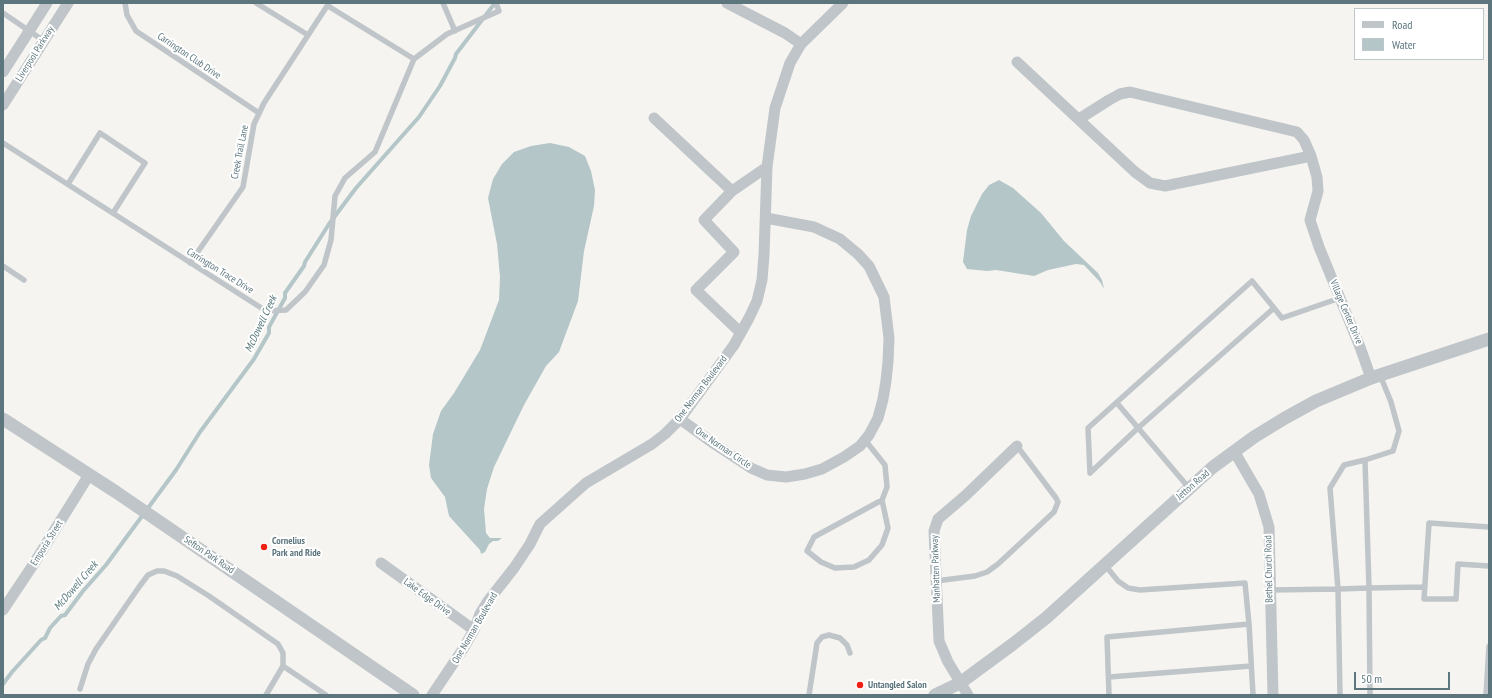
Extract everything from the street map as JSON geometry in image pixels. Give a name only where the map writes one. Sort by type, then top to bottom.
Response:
[{"type":"street","name":"Liverpool Parkway","points":[[3,72],[47,3]]},
{"type":"street","name":"Liverpool Parkway","points":[[3,105],[68,3]]},
{"type":"street","points":[[727,3],[785,33],[801,44]]},
{"type":"street","name":"One Norman Boulevard","points":[[432,695],[448,673],[474,630],[480,614],[488,601],[514,568],[530,544],[540,524],[586,483],[652,444],[665,434],[680,418],[734,345],[757,300],[760,287],[764,255],[767,167],[775,108],[779,94],[790,63],[801,44],[843,3]]},
{"type":"street","points":[[1016,62],[1135,172],[1150,183],[1165,186],[1311,156]]},
{"type":"street","name":"Village Center Drive","points":[[1079,119],[1120,94],[1130,92],[1297,132],[1304,140],[1311,156],[1317,177],[1318,191],[1310,220],[1319,247],[1360,347],[1375,376]]},
{"type":"street","points":[[654,118],[732,191]]},
{"type":"street","points":[[741,333],[696,290],[734,252],[704,220],[732,191],[767,167]]},
{"type":"street","name":"One Norman Circle","points":[[680,418],[713,443],[751,468],[768,475],[786,477],[822,469],[844,457],[860,446],[878,418],[886,381],[889,338],[884,297],[869,266],[858,254],[840,239],[814,227],[766,218]]},
{"type":"street","name":"Jetton Road","points":[[935,695],[960,683],[1046,618],[1189,488],[1234,451],[1285,418],[1316,401],[1375,376],[1489,339]]},
{"type":"street","name":"Sefton Park Road","points":[[3,419],[89,475],[413,695]]},
{"type":"street","name":"Manhatten Parkway","points":[[968,695],[948,662],[939,640],[934,531],[938,519],[965,496],[1017,446]]},
{"type":"street","name":"Bethel Church Road","points":[[1234,451],[1259,494],[1269,527],[1273,695]]},
{"type":"street","name":"Emporia Street","points":[[3,610],[89,475]]},
{"type":"street","name":"Lake Edge Drive","points":[[381,563],[474,630]]},
{"type":"lane","name":"Carrington Club Drive","points":[[125,3],[127,15],[136,31],[259,113]]},
{"type":"lane","points":[[256,3],[308,35]]},
{"type":"lane","points":[[443,3],[454,31]]},
{"type":"lane","name":"Carrington Trace Drive","points":[[3,143],[266,310],[286,310],[305,292],[324,265],[331,240],[335,196],[345,178],[375,152],[414,60],[447,34],[499,11],[496,3]]},
{"type":"lane","points":[[328,4],[414,60]]},
{"type":"lane","name":"Creek Trail Lane","points":[[190,263],[242,187],[254,124],[259,113],[328,4]]},
{"type":"lane","points":[[3,13],[44,40]]},
{"type":"lane","points":[[68,184],[100,133],[145,163],[113,213]]},
{"type":"lane","points":[[3,266],[24,280]]},
{"type":"lane","points":[[1274,308],[1138,428],[1090,473],[1088,428],[1252,281],[1274,308],[1282,318],[1340,298]]},
{"type":"lane","points":[[1340,695],[1338,589],[1330,488],[1344,465],[1393,451],[1399,430],[1391,402],[1375,376]]},
{"type":"lane","points":[[1117,403],[1189,488]]},
{"type":"lane","points":[[864,440],[885,465],[887,488],[882,500],[888,528],[882,545],[869,560],[854,567],[835,568],[821,562],[807,551],[814,537],[882,500]]},
{"type":"lane","points":[[936,581],[975,576],[987,572],[998,564],[1057,508],[1058,502],[1053,494],[1017,446]]},
{"type":"lane","points":[[1365,460],[1369,588],[1370,695]]},
{"type":"lane","points":[[1489,527],[1429,523],[1424,599],[1456,599],[1458,564],[1489,566]]},
{"type":"lane","points":[[1105,565],[1118,580],[1128,588],[1140,590],[1245,583],[1253,695]]},
{"type":"lane","points":[[80,689],[88,664],[96,649],[148,575],[156,570],[164,571],[177,576],[209,596],[278,644],[283,653],[283,666],[266,695]]},
{"type":"lane","points":[[1270,590],[1424,587]]},
{"type":"lane","points":[[1109,695],[1106,638],[1249,624]]},
{"type":"lane","points":[[809,695],[812,682],[816,643],[822,637],[829,635],[840,638],[847,644],[850,653]]},
{"type":"lane","points":[[1486,695],[1489,646]]},
{"type":"lane","points":[[283,666],[326,695]]},
{"type":"lane","points":[[1109,677],[1251,666]]},
{"type":"water","points":[[550,143],[569,147],[585,156],[591,171],[595,190],[594,206],[584,251],[578,301],[559,352],[546,366],[524,405],[494,467],[487,489],[484,509],[486,533],[490,538],[502,538],[489,544],[485,552],[481,554],[480,550],[449,516],[445,497],[431,478],[429,465],[433,434],[441,411],[454,393],[480,350],[499,300],[500,277],[497,244],[488,198],[493,179],[502,164],[514,152],[531,146]]},
{"type":"water","points":[[999,180],[1013,188],[1041,213],[1064,241],[1098,273],[1102,280],[1104,289],[1100,282],[1084,265],[1076,264],[1048,270],[1034,276],[996,270],[987,271],[967,269],[963,262],[967,230],[971,216],[982,194],[989,185]]},
{"type":"waterway","name":"McDowell Creek","points":[[3,684],[41,640],[45,638],[50,628],[61,616],[65,615],[83,591],[106,565],[176,470],[200,432],[254,359],[269,333],[269,327],[285,298],[285,293],[304,266],[329,224],[356,188],[419,117],[440,86],[456,54],[495,3]]},
{"type":"place","name":"Cornelius Park and Ride","points":[[264,547]]},
{"type":"place","name":"Untangled Salon","points":[[860,685]]}]
